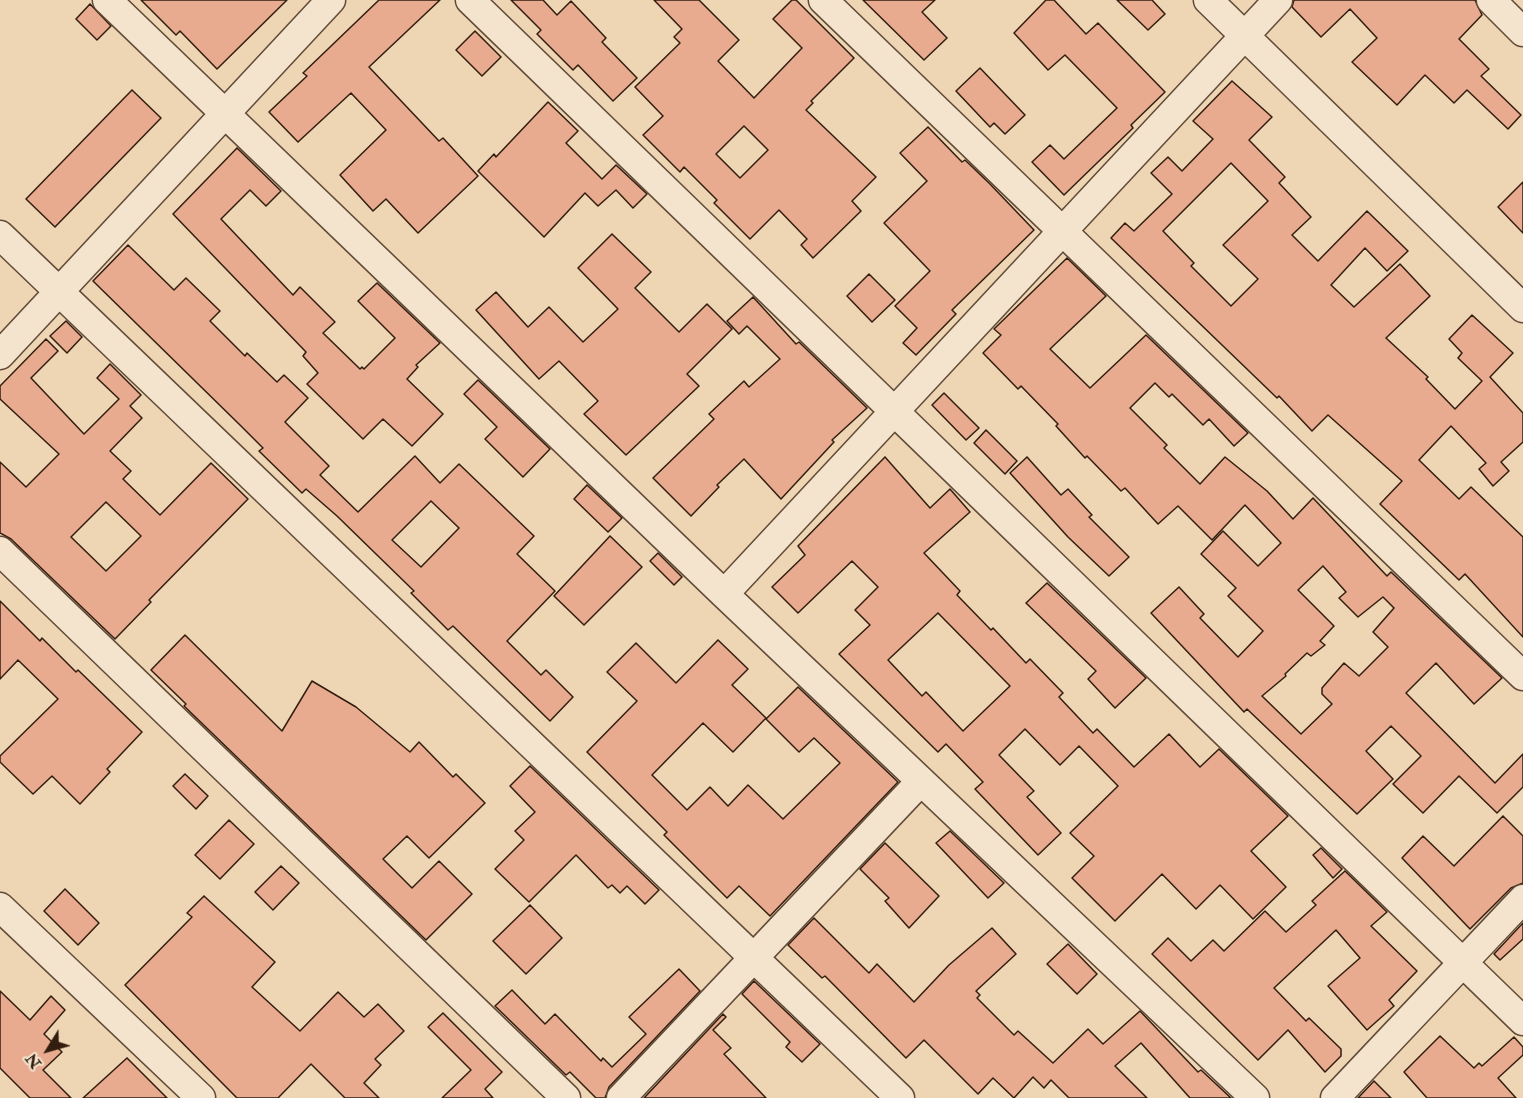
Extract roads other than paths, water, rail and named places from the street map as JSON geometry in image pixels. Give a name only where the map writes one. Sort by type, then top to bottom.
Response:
[{"type":"street","points":[[107,0],[724,594],[1255,1098]]},
{"type":"street","points":[[0,356],[331,0]]},
{"type":"street","points":[[470,0],[1523,1021]]},
{"type":"street","points":[[823,0],[1062,234],[1523,676]]},
{"type":"street","points":[[1208,0],[1523,308]]},
{"type":"street","points":[[724,594],[1246,37],[1278,0]]},
{"type":"street","points":[[1491,0],[1523,32]]},
{"type":"street","points":[[0,235],[900,1098]]},
{"type":"street","points":[[0,551],[566,1098]]},
{"type":"street","points":[[621,1098],[921,781]]},
{"type":"street","points":[[1335,1098],[1523,899]]},
{"type":"street","points":[[0,907],[201,1098]]}]
